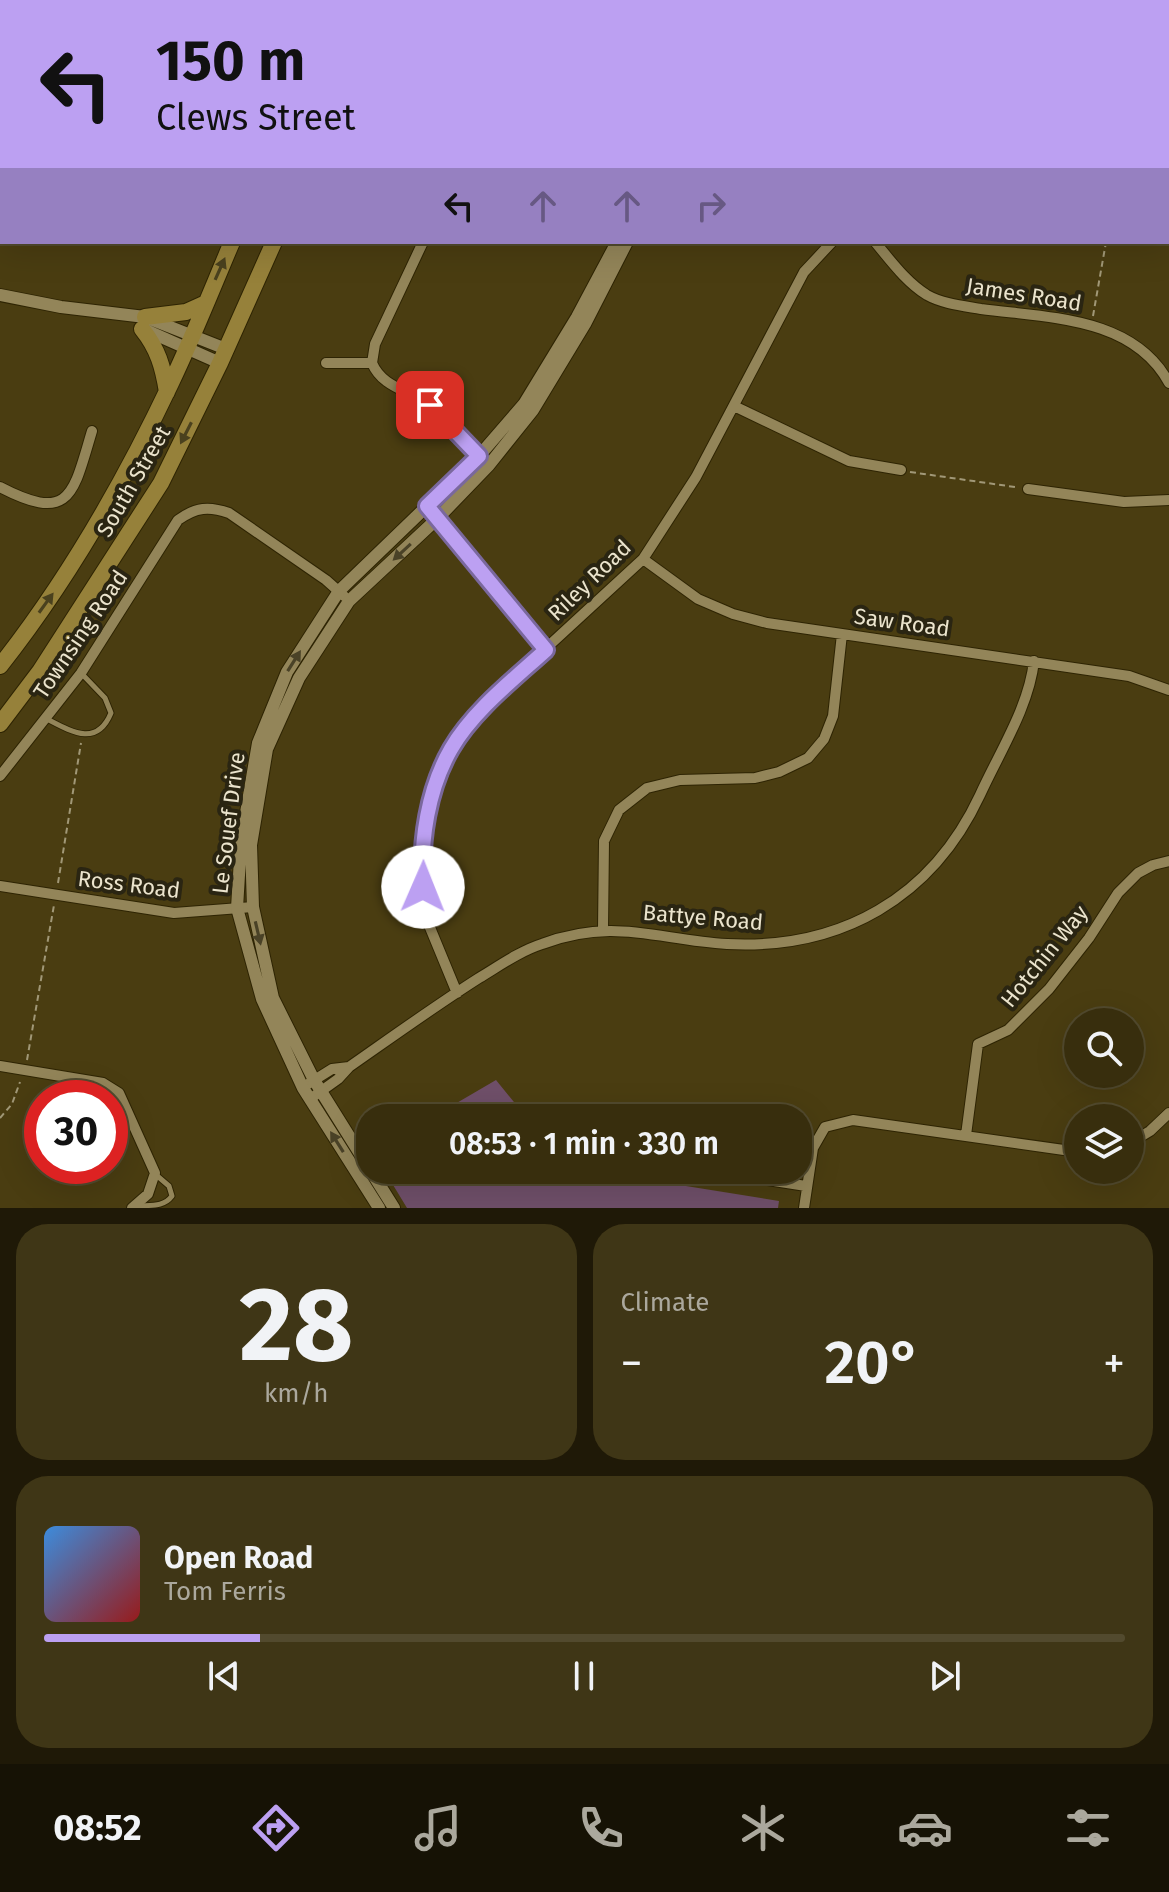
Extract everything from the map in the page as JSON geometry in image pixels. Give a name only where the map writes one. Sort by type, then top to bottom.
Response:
[{"type":"highway","name":"South Street","points":[[0,666],[64,579],[125,473],[167,392],[231,244]]},
{"type":"highway","name":"South Street","points":[[0,724],[40,671],[161,483],[273,244]]},
{"type":"highway","points":[[167,392],[162,365],[143,323],[186,312],[206,303]]},
{"type":"street","points":[[422,244],[375,344],[372,363],[385,382],[430,405],[484,460]]},
{"type":"street","name":"Le Souef Drive","points":[[394,1208],[312,1090],[273,998],[253,907],[251,845],[267,749],[299,678],[349,601],[438,518],[484,460],[524,404],[577,317],[616,244]]},
{"type":"street","name":"Le Souef Drive","points":[[379,1208],[262,999],[237,908],[241,842],[258,743],[287,672],[339,591],[427,506],[484,460],[533,410],[585,324],[626,244]]},
{"type":"street","name":"Riley Road","points":[[457,993],[424,913],[421,861],[433,790],[452,747],[492,698],[643,559],[696,477],[804,272],[830,244]]},
{"type":"street","name":"James Road","points":[[877,244],[910,282],[929,296],[958,305],[1092,325],[1116,333],[1142,349],[1169,383]]},
{"type":"street","points":[[0,295],[61,307],[122,314],[223,356]]},
{"type":"street","points":[[326,363],[372,363]]},
{"type":"street","points":[[734,406],[849,461],[901,470]]},
{"type":"street","points":[[0,487],[38,504],[52,504],[65,499],[74,489],[92,431]]},
{"type":"street","points":[[1028,489],[1124,502],[1169,500]]},
{"type":"street","name":"Townsing Road","points":[[0,776],[81,673],[178,520],[190,511],[211,506],[229,513],[339,591]]},
{"type":"street","points":[[427,506],[546,650]]},
{"type":"street","name":"Saw Road","points":[[643,559],[698,599],[733,614],[767,623],[1129,676],[1169,690]]},
{"type":"street","points":[[339,591],[349,601]]},
{"type":"street","points":[[603,929],[604,841],[619,810],[647,788],[680,780],[755,778],[779,772],[808,758],[824,739],[833,716],[842,634]]},
{"type":"street","name":"Battye Road","points":[[312,1090],[332,1069],[349,1067],[498,966],[542,944],[603,929],[726,944],[772,943],[811,938],[845,928],[883,908],[921,880],[959,835],[1024,699],[1034,661]]},
{"type":"street","name":"Hotchin Way","points":[[966,1135],[978,1044],[1008,1030],[1049,989],[1089,938],[1118,893],[1138,873],[1169,861]]},
{"type":"street","name":"Ross Road","points":[[0,886],[174,913],[253,907]]},
{"type":"street","points":[[0,1066],[103,1083],[119,1093],[155,1173],[148,1194],[133,1207]]},
{"type":"street","points":[[1144,1135],[1169,1113]]},
{"type":"street","points":[[804,1208],[813,1148],[825,1127],[853,1120],[1064,1150]]},
{"type":"street","points":[[793,1184],[806,1186]]},
{"type":"lane","points":[[47,719],[83,734],[106,726],[111,713],[105,698],[81,673]]},
{"type":"lane","points":[[133,1207],[159,1205],[168,1202],[172,1196],[169,1186],[155,1173]]},
{"type":"path","points":[[1092,325],[1106,244]]},
{"type":"path","points":[[901,470],[1028,489]]},
{"type":"path","points":[[0,1118],[12,1104],[25,1070],[83,734]]},
{"type":"shaded area","points":[[496,1080],[516,1104],[455,1104]]},
{"type":"shaded area","points":[[392,1184],[673,1184],[779,1201],[778,1208],[407,1208]]},
{"type":"route","points":[[423,887],[421,861],[433,790],[452,747],[492,698],[546,650],[427,506],[479,456],[430,405]]}]
